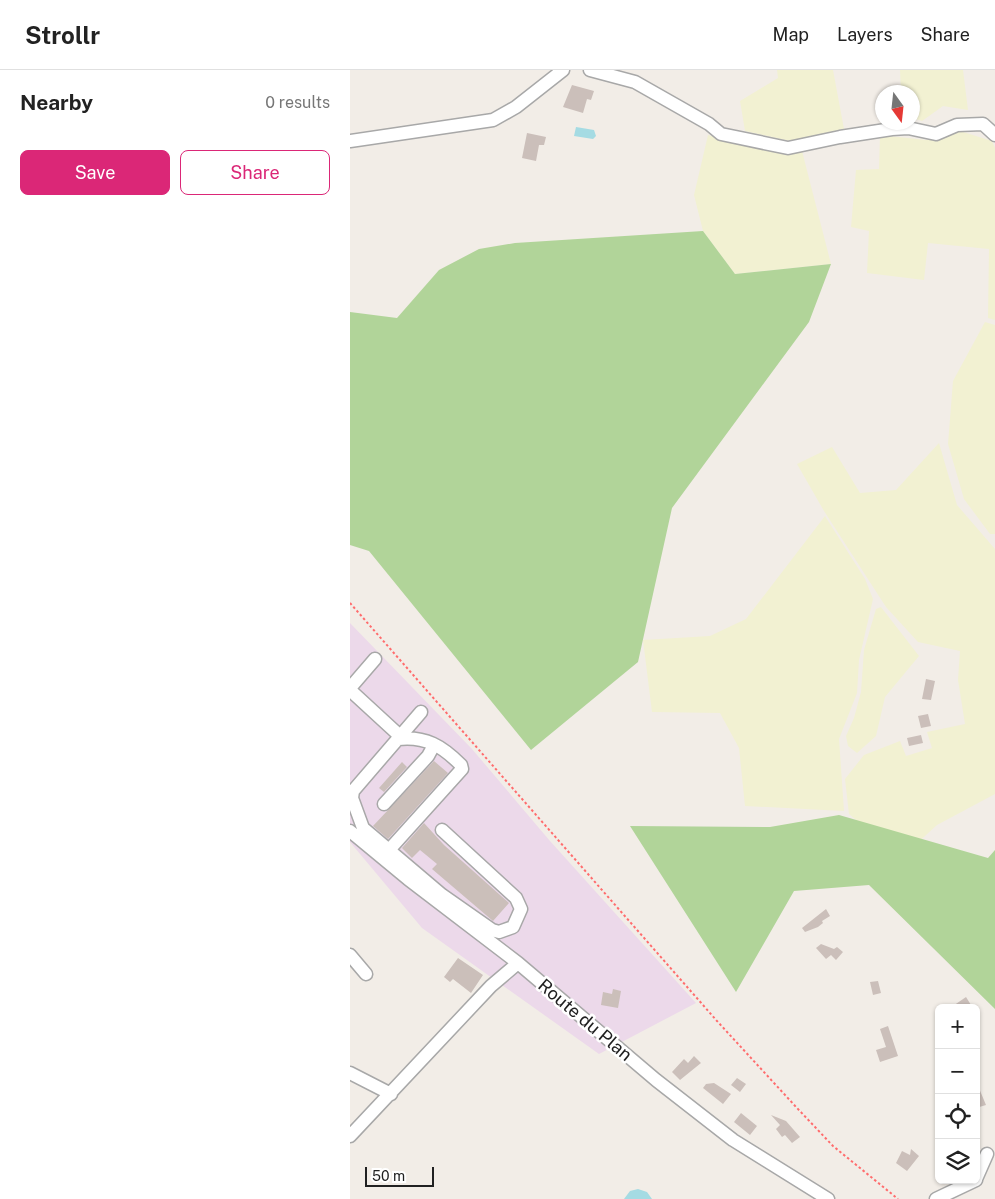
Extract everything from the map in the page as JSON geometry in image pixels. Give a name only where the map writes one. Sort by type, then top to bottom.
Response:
[{"type":"street","points":[[350,141],[493,120],[516,107],[563,70]]},
{"type":"street","points":[[590,70],[635,82],[709,124],[721,134],[788,148],[840,136],[892,129],[908,128],[936,134],[957,125],[983,124],[995,135]]},
{"type":"street","points":[[375,658],[350,689],[399,738],[409,738],[442,746],[461,765],[462,769],[389,850]]},
{"type":"street","points":[[421,712],[353,791],[352,801],[363,828],[442,895],[492,930],[499,932],[513,927],[519,918],[521,909],[516,898],[442,830]]},
{"type":"street","points":[[384,804],[428,756],[434,745]]},
{"type":"street","name":"Route du Plan","points":[[352,836],[518,963],[656,1080],[733,1140],[828,1199]]},
{"type":"street","points":[[350,955],[366,974]]},
{"type":"street","points":[[350,1136],[491,986],[518,963]]},
{"type":"street","points":[[350,1073],[391,1094]]},
{"type":"street","points":[[980,1170],[986,1154]]},
{"type":"street","points":[[936,1199],[968,1184]]},
{"type":"path","points":[[350,603],[717,1021],[833,1146],[898,1199]]},
{"type":"shaded area","points":[[350,623],[472,749],[550,841],[696,1003],[599,1054],[422,928],[350,842]]},
{"type":"green space","points":[[777,70],[833,70],[844,129],[790,141],[745,131],[740,101],[778,78]]},
{"type":"green space","points":[[900,70],[963,70],[968,110],[943,106],[922,121],[920,120],[920,85],[901,85]]},
{"type":"green space","points":[[960,131],[992,141],[995,148],[995,320],[988,318],[989,249],[928,243],[924,280],[867,273],[869,231],[851,227],[856,170],[879,169],[880,135],[926,140]]},
{"type":"green space","points":[[708,135],[787,155],[802,151],[831,264],[735,274],[703,231],[694,195]]},
{"type":"green space","points":[[703,231],[735,274],[831,264],[809,322],[672,508],[638,662],[531,750],[369,551],[350,545],[350,312],[397,318],[439,270],[479,249],[515,243]]},
{"type":"green space","points":[[985,322],[995,325],[995,534],[990,534],[964,499],[948,444],[953,381]]},
{"type":"green space","points":[[939,443],[957,505],[995,549],[995,794],[937,825],[901,858],[849,814],[845,779],[864,755],[900,741],[906,756],[932,748],[927,732],[965,724],[958,680],[960,651],[918,642],[886,607],[824,511],[797,464],[832,447],[860,493],[896,490]]},
{"type":"green space","points":[[825,516],[865,579],[873,599],[859,660],[857,693],[839,739],[844,811],[745,806],[739,748],[720,713],[652,712],[643,640],[710,636],[746,619]]},
{"type":"green space","points":[[881,607],[919,656],[885,697],[876,736],[857,753],[848,746],[846,736],[854,718],[861,692],[864,650],[876,609]]},
{"type":"green space","points":[[839,815],[988,858],[995,850],[995,1009],[869,885],[794,891],[736,992],[630,826],[770,827]]},
{"type":"water","points":[[576,127],[594,130],[596,136],[593,139],[574,136]]},
{"type":"water","points":[[638,1189],[647,1192],[652,1199],[624,1199],[630,1191]]},
{"type":"building","points":[[572,85],[594,91],[591,100],[587,99],[583,113],[563,107]]},
{"type":"building","points":[[527,133],[546,137],[544,145],[539,145],[536,161],[522,158]]},
{"type":"building","points":[[926,679],[935,681],[931,700],[922,699]]},
{"type":"building","points":[[928,714],[931,726],[921,728],[918,716]]},
{"type":"building","points":[[921,735],[923,743],[909,746],[907,738]]},
{"type":"building","points":[[434,761],[448,773],[388,839],[373,826]]},
{"type":"building","points":[[402,762],[407,767],[384,792],[379,788]]},
{"type":"building","points":[[424,823],[444,845],[509,903],[493,921],[432,869],[437,864],[420,850],[412,858],[402,848]]},
{"type":"building","points":[[826,909],[830,916],[822,921],[823,923],[818,927],[805,932],[802,928]]},
{"type":"building","points":[[821,944],[834,949],[837,947],[843,952],[836,960],[831,955],[826,959],[816,948]]},
{"type":"building","points":[[458,958],[483,975],[471,993],[453,979],[450,982],[444,977]]},
{"type":"building","points":[[878,981],[881,993],[873,995],[870,982]]},
{"type":"building","points":[[613,989],[621,991],[618,1008],[601,1005],[603,992],[612,994]]},
{"type":"building","points":[[966,997],[970,1004],[956,1004]]},
{"type":"building","points":[[888,1026],[898,1056],[880,1062],[876,1050],[886,1047],[880,1029]]},
{"type":"building","points":[[694,1056],[701,1063],[680,1080],[672,1072],[684,1059],[688,1063]]},
{"type":"building","points":[[737,1078],[746,1084],[740,1092],[731,1085]]},
{"type":"building","points":[[714,1083],[731,1094],[723,1104],[703,1088],[706,1084]]},
{"type":"building","points":[[980,1091],[986,1105],[980,1107]]},
{"type":"building","points":[[741,1113],[757,1126],[750,1135],[734,1122]]},
{"type":"building","points":[[771,1115],[786,1121],[800,1137],[792,1143],[785,1135],[782,1137],[776,1129],[780,1125]]},
{"type":"building","points":[[911,1149],[919,1156],[907,1171],[896,1163],[902,1151],[910,1155]]}]
